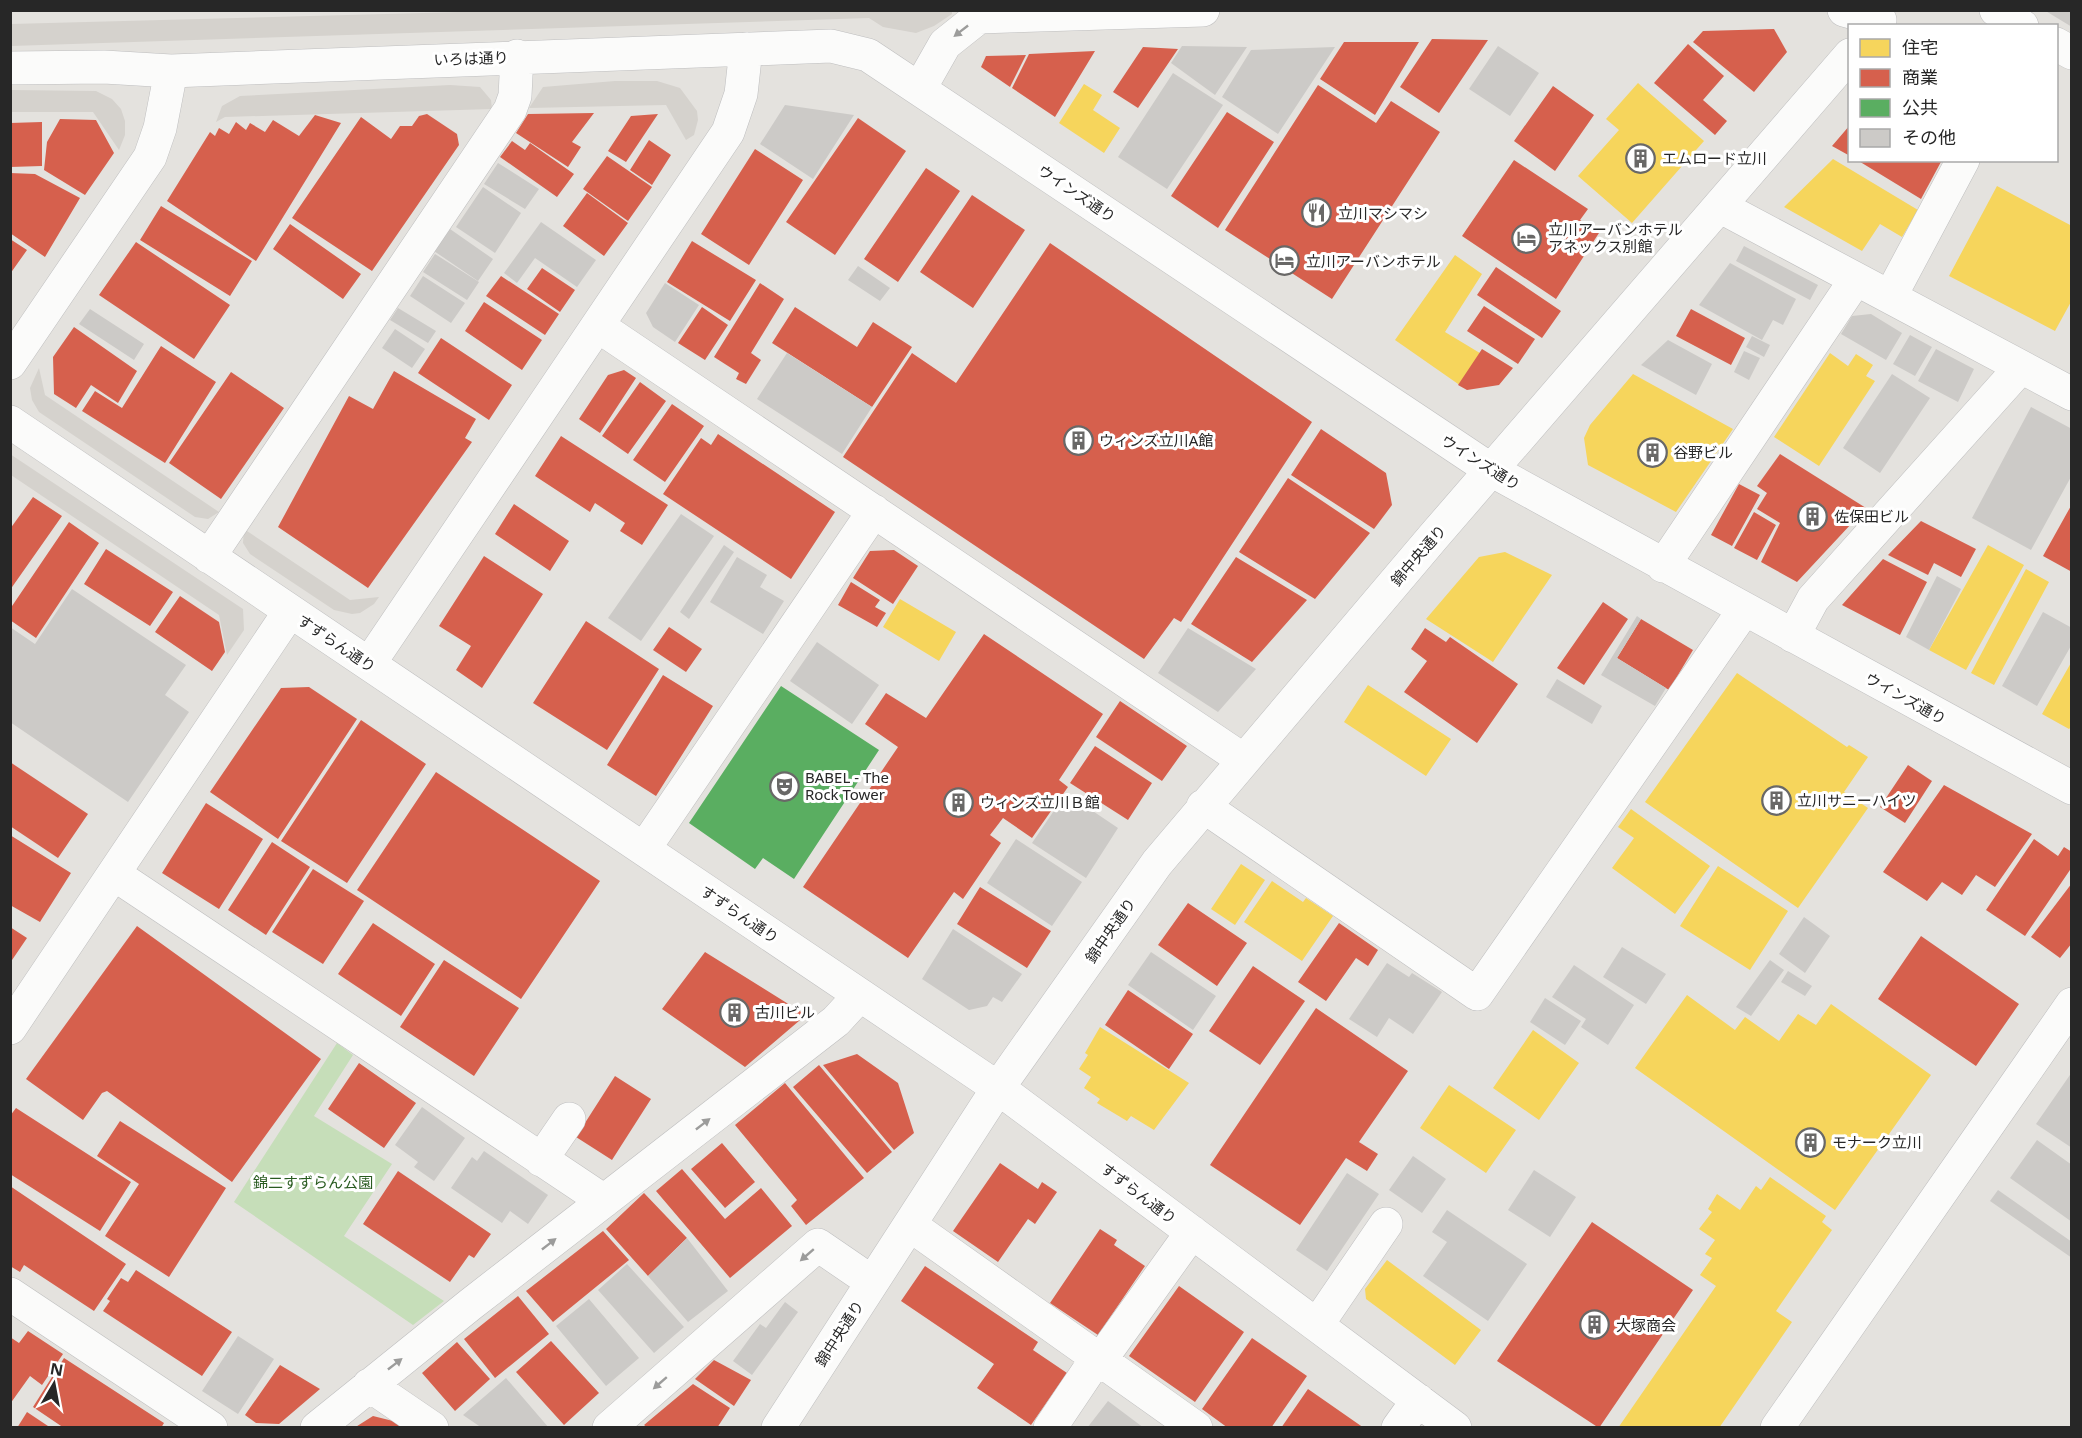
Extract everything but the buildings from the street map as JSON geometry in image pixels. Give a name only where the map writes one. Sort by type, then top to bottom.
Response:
[{"type":"street","points":[[920,88],[945,44],[980,17],[1203,10]]},
{"type":"street","points":[[1844,10],[1880,18]]},
{"type":"street","points":[[1996,10],[2019,24]]},
{"type":"street","name":"いろは通り","points":[[10,68],[104,67],[171,71],[831,46],[868,55],[920,88]]},
{"type":"street","points":[[2058,46],[2072,53]]},
{"type":"street","points":[[369,664],[728,132],[741,93],[746,49]]},
{"type":"street","points":[[209,556],[510,110],[515,96],[517,57]]},
{"type":"street","name":"錦中央通り","points":[[778,1428],[999,1088],[1157,863],[1242,759],[1848,57]]},
{"type":"street","points":[[10,363],[150,157],[160,128],[171,71]]},
{"type":"street","name":"ウインズ通り","points":[[920,88],[1491,470],[2072,788]]},
{"type":"street","points":[[1890,297],[1962,162]]},
{"type":"street","points":[[1721,207],[2072,394]]},
{"type":"street","points":[[1663,566],[1856,279]]},
{"type":"street","points":[[598,326],[1242,759]]},
{"type":"street","points":[[1793,636],[1813,599],[2021,367]]},
{"type":"street","name":"すずらん通り","points":[[10,422],[999,1088],[1455,1428]]},
{"type":"street","points":[[644,849],[873,511]]},
{"type":"street","points":[[1203,806],[1477,994],[1744,610]]},
{"type":"street","points":[[10,1028],[290,611]]},
{"type":"street","points":[[114,874],[604,1201]]},
{"type":"street","points":[[317,1428],[836,1021],[860,995]]},
{"type":"street","points":[[1777,1428],[2072,1004]]},
{"type":"street","points":[[542,1160],[569,1119]]},
{"type":"street","points":[[1317,1324],[1386,1224]]},
{"type":"street","points":[[910,1225],[1196,1428]]},
{"type":"street","points":[[1050,1428],[1097,1358],[1109,1348],[1192,1232]]},
{"type":"street","points":[[609,1428],[818,1245],[872,1282]]},
{"type":"street","points":[[10,1294],[211,1428]]},
{"type":"street","points":[[369,1385],[432,1428]]},
{"type":"street","points":[[1398,1428],[1418,1400]]},
{"type":"green space","name":"錦二すずらん公園","points":[[337,1043],[353,1055],[314,1116],[392,1164],[344,1236],[444,1301],[413,1325],[234,1202]]},
{"type":"shaded area","points":[[498,11],[952,11],[952,14],[934,26],[916,33],[883,27],[869,18],[11,46],[11,24]]},
{"type":"shaded area","points":[[615,81],[657,81],[680,88],[697,111],[698,120],[694,135],[686,140],[666,105],[529,108],[543,87]]},
{"type":"shaded area","points":[[450,85],[480,87],[491,100],[492,109],[225,117],[216,122],[222,106],[240,96]]},
{"type":"shaded area","points":[[11,90],[96,91],[112,99],[121,109],[125,121],[125,135],[119,150],[93,112],[11,112]]},
{"type":"shaded area","points":[[39,368],[45,395],[219,512],[208,519],[195,517],[39,412],[32,400],[30,388]]},
{"type":"shaded area","points":[[10,454],[243,609],[244,630],[227,655],[219,615],[11,475]]},
{"type":"shaded area","points":[[244,529],[350,600],[379,597],[374,604],[360,613],[352,614],[334,610],[250,554],[243,543]]},
{"type":"place","name":"エムロード立川","points":[[1641,158]]},
{"type":"place","name":"立川マシマシ","points":[[1317,213]]},
{"type":"place","name":"立川アーバンホテル アネックス別館","points":[[1527,238]]},
{"type":"place","name":"立川アーバンホテル","points":[[1285,261]]},
{"type":"place","name":"ウィンズ立川A館","points":[[1078,440]]},
{"type":"place","name":"谷野ビル","points":[[1652,452]]},
{"type":"place","name":"佐保田ビル","points":[[1813,516]]},
{"type":"place","name":"BABEL - The Rock Tower","points":[[784,786]]},
{"type":"place","name":"立川サニーハイツ","points":[[1776,800]]},
{"type":"place","name":"ウィンズ立川Ｂ館","points":[[959,802]]},
{"type":"place","name":"古川ビル","points":[[734,1012]]},
{"type":"place","name":"モナーク立川","points":[[1811,1142]]},
{"type":"place","name":"大塚商会","points":[[1595,1325]]}]
